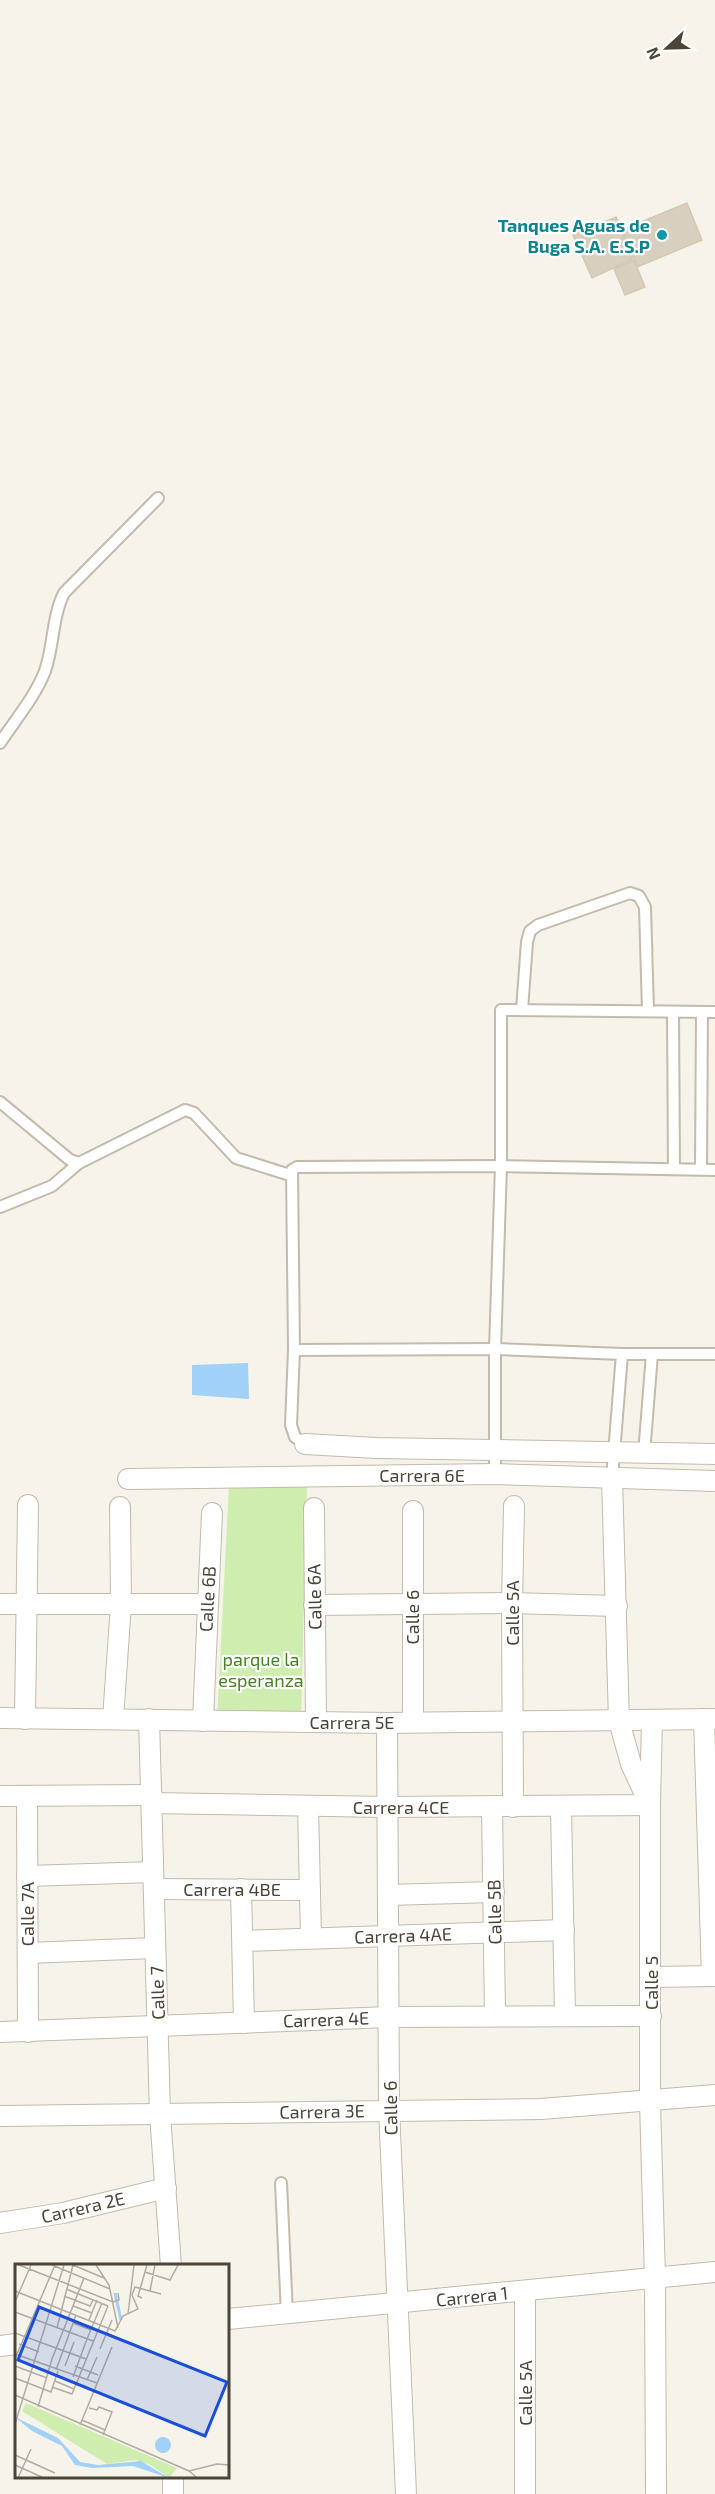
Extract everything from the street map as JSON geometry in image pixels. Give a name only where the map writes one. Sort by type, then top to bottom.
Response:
[{"type":"street","name":"Carrera 6E","points":[[305,1444],[437,1450],[715,1454]]},
{"type":"street","points":[[377,1448],[377,1474]]},
{"type":"street","points":[[436,1474],[437,1450]]},
{"type":"street","points":[[644,1454],[645,1479]]},
{"type":"street","name":"Carrera 6E","points":[[128,1479],[495,1474],[715,1480]]},
{"type":"street","name":"Calle 5","points":[[612,1478],[619,1721],[631,1764],[650,1805],[652,1977],[650,2102],[655,2278],[656,2494]]},
{"type":"street","points":[[25,1719],[28,1505]]},
{"type":"street","name":"Calle 5A","points":[[513,1807],[514,1506]]},
{"type":"street","points":[[113,1719],[121,1604],[120,1507]]},
{"type":"street","name":"Calle 6A","points":[[314,1508],[316,1722]]},
{"type":"street","name":"Calle 6","points":[[413,1511],[413,1722]]},
{"type":"street","name":"Calle 6B","points":[[203,1721],[212,1513]]},
{"type":"street","points":[[314,1605],[412,1606],[512,1603],[617,1606]]},
{"type":"street","points":[[0,1604],[207,1604]]},
{"type":"street","name":"Carrera 5E","points":[[0,1718],[387,1723],[709,1719]]},
{"type":"street","name":"Calle 7","points":[[150,1719],[160,2114],[171,2264]]},
{"type":"street","points":[[652,1977],[714,1976],[709,1719]]},
{"type":"street","points":[[650,1805],[652,1720]]},
{"type":"street","name":"Calle 6","points":[[387,1723],[389,2109],[406,2494]]},
{"type":"street","name":"Carrera 4CE","points":[[0,1796],[387,1808],[650,1805]]},
{"type":"street","name":"Calle 7A","points":[[27,1796],[28,2032]]},
{"type":"street","points":[[308,1806],[311,1938]]},
{"type":"street","name":"Calle 5B","points":[[492,1807],[495,2016]]},
{"type":"street","points":[[561,1807],[565,2016]]},
{"type":"street","name":"Carrera 4BE","points":[[27,1876],[154,1881],[241,1889],[310,1890]]},
{"type":"street","points":[[241,1889],[244,2023]]},
{"type":"street","points":[[388,1895],[494,1892]]},
{"type":"street","name":"Carrera 4AE","points":[[243,1941],[564,1930]]},
{"type":"street","points":[[28,1953],[155,1948]]},
{"type":"street","name":"Carrera 4E","points":[[0,2032],[389,2017],[651,2016]]},
{"type":"street","name":"Carrera 3E","points":[[0,2116],[389,2109],[541,2109],[715,2095]]},
{"type":"street","name":"Carrera 2E","points":[[0,2223],[63,2213],[166,2188]]},
{"type":"street","name":"Carrera 1","points":[[230,2319],[715,2272]]},
{"type":"street","name":"Calle 5A","points":[[525,2291],[525,2494]]},
{"type":"street","points":[[0,2346],[15,2344]]},
{"type":"street","points":[[172,2494],[173,2479]]},
{"type":"lane","points":[[0,743],[37,687],[46,669],[58,606],[64,593],[158,498]]},
{"type":"lane","points":[[522,1010],[527,942],[530,931],[538,925],[630,893],[639,896],[645,907],[648,1011]]},
{"type":"lane","points":[[495,1474],[495,1349],[501,1166],[501,1010],[715,1012]]},
{"type":"lane","points":[[674,1012],[674,1169]]},
{"type":"lane","points":[[701,1169],[702,1012]]},
{"type":"lane","points":[[0,1102],[70,1160],[80,1163]]},
{"type":"lane","points":[[0,1207],[52,1186],[80,1163],[185,1110],[194,1113],[236,1158],[290,1175]]},
{"type":"lane","points":[[305,1444],[295,1437],[291,1425],[294,1350],[291,1170],[297,1167],[501,1166],[715,1170]]},
{"type":"lane","points":[[294,1350],[495,1349],[622,1354],[715,1354]]},
{"type":"lane","points":[[612,1478],[622,1354]]},
{"type":"lane","points":[[644,1454],[652,1354]]},
{"type":"lane","points":[[282,2183],[287,2314]]},
{"type":"green space","name":"parque la esperanza","points":[[307,1484],[301,1722],[217,1721],[229,1485]]},
{"type":"water","points":[[248,1363],[249,1399],[192,1395],[192,1365]]},
{"type":"building","name":"Tanques Aguas de Buga S.A. E.S.P","points":[[687,203],[702,240],[637,267],[622,230]]},
{"type":"building","points":[[616,217],[632,259],[592,278],[573,235]]},
{"type":"building","points":[[634,260],[645,287],[625,295],[614,269]]},
{"type":"place","name":"Tanques Aguas de Buga S.A. E.S.P","points":[[662,235]]}]
